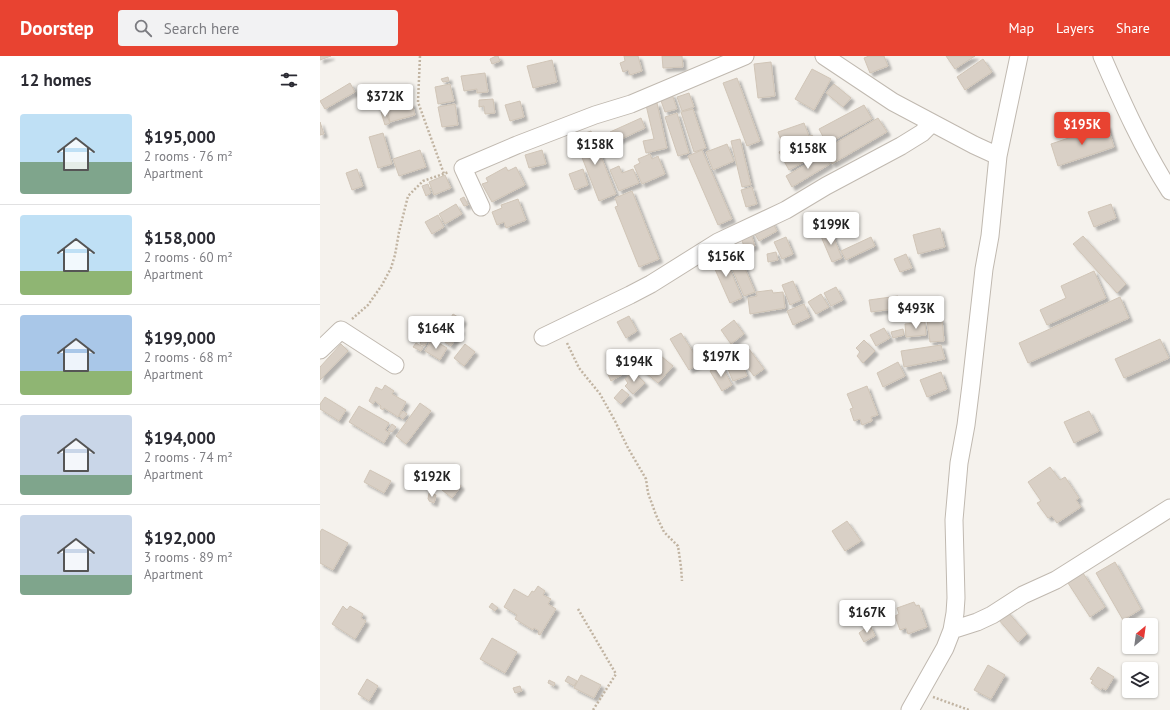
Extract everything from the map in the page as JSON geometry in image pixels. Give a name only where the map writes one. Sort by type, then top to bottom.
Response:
[{"type":"street","points":[[481,207],[463,168],[588,118],[632,104],[744,56]]},
{"type":"street","points":[[824,56],[893,102],[998,156]]},
{"type":"street","points":[[910,710],[945,648],[952,630],[955,613],[954,520],[959,463],[970,398],[984,268],[990,236],[998,156],[1019,56]]},
{"type":"street","points":[[1102,56],[1128,114],[1158,173],[1170,191]]},
{"type":"street","points":[[544,337],[637,291],[688,262],[718,242],[786,210],[826,186],[901,146],[922,133],[932,123]]},
{"type":"street","points":[[320,350],[341,330],[395,365]]},
{"type":"street","points":[[952,630],[977,622],[992,615],[1023,595],[1056,580],[1170,508]]},
{"type":"path","points":[[420,56],[418,102],[444,174]]},
{"type":"path","points":[[341,330],[368,304],[382,285],[391,268],[396,255],[399,232],[408,196],[423,181],[463,168]]},
{"type":"path","points":[[559,330],[568,344],[579,368],[600,394],[646,479],[648,493],[664,532],[678,546],[682,582]]},
{"type":"path","points":[[578,609],[616,674],[593,710]]},
{"type":"path","points":[[919,692],[969,710]]},
{"type":"building","points":[[320,56],[331,56],[320,60]]},
{"type":"building","points":[[498,56],[500,61],[492,64],[490,59]]},
{"type":"building","points":[[624,56],[638,56],[642,71],[630,75],[628,70],[623,72],[620,63],[625,61]]},
{"type":"building","points":[[662,56],[682,56],[683,67],[663,68]]},
{"type":"building","points":[[869,56],[884,56],[888,66],[870,73],[864,58]]},
{"type":"building","points":[[946,56],[975,56],[955,69]]},
{"type":"building","points":[[983,59],[992,72],[965,90],[957,77]]},
{"type":"building","points":[[552,60],[557,82],[533,88],[527,66]]},
{"type":"building","points":[[771,62],[775,96],[758,98],[754,64]]},
{"type":"building","points":[[812,69],[831,79],[814,110],[795,99]]},
{"type":"building","points":[[485,73],[488,92],[477,93],[477,89],[464,91],[461,76]]},
{"type":"building","points":[[448,77],[449,81],[443,82],[441,79]]},
{"type":"building","points":[[737,78],[760,141],[747,146],[723,83]]},
{"type":"building","points":[[350,83],[355,92],[325,109],[320,101]]},
{"type":"building","points":[[450,84],[454,101],[438,104],[435,87]]},
{"type":"building","points":[[834,84],[851,98],[843,107],[826,93]]},
{"type":"building","points":[[689,93],[694,107],[682,111],[677,97]]},
{"type":"building","points":[[672,94],[677,109],[665,112],[660,98]]},
{"type":"building","points":[[493,99],[495,113],[485,114],[484,106],[479,107],[479,100]]},
{"type":"building","points":[[520,101],[524,117],[510,121],[505,105]]},
{"type":"building","points":[[412,103],[415,115],[390,122],[387,109]]},
{"type":"building","points":[[657,103],[667,148],[646,153],[643,141],[654,139],[646,105]]},
{"type":"building","points":[[455,104],[458,125],[442,127],[438,107]]},
{"type":"building","points":[[864,105],[872,119],[827,144],[819,129]]},
{"type":"building","points":[[693,109],[706,148],[694,152],[681,112]]},
{"type":"building","points":[[385,111],[390,123],[385,125],[381,112]]},
{"type":"building","points":[[677,113],[689,153],[678,156],[665,117]]},
{"type":"building","points":[[641,118],[645,128],[615,142],[610,132]]},
{"type":"building","points":[[878,118],[887,132],[832,164],[824,150]]},
{"type":"building","points":[[320,122],[324,134],[320,135]]},
{"type":"building","points":[[804,123],[809,136],[783,145],[778,132]]},
{"type":"building","points":[[1107,125],[1114,147],[1058,166],[1051,144]]},
{"type":"building","points":[[591,131],[616,194],[599,201],[574,137]]},
{"type":"building","points":[[383,133],[392,164],[378,168],[369,137]]},
{"type":"building","points":[[812,135],[821,153],[789,170],[779,152]]},
{"type":"building","points":[[740,139],[751,185],[742,187],[731,141]]},
{"type":"building","points":[[727,144],[734,161],[713,170],[706,152]]},
{"type":"building","points":[[420,150],[426,167],[399,176],[393,159]]},
{"type":"building","points":[[542,150],[546,164],[529,168],[525,155]]},
{"type":"building","points":[[702,150],[732,219],[718,225],[688,156]]},
{"type":"building","points":[[650,154],[652,159],[658,156],[665,174],[642,184],[634,166],[640,163],[638,159]]},
{"type":"building","points":[[824,154],[830,164],[792,187],[786,176]]},
{"type":"building","points":[[619,166],[622,173],[633,169],[639,183],[619,191],[610,170]]},
{"type":"building","points":[[506,167],[508,171],[516,167],[525,185],[492,202],[482,184],[488,182],[486,178]]},
{"type":"building","points":[[357,169],[363,186],[352,190],[346,173]]},
{"type":"building","points":[[583,169],[588,185],[575,190],[569,174]]},
{"type":"building","points":[[445,175],[451,188],[434,195],[429,182]]},
{"type":"building","points":[[428,184],[431,193],[426,196],[422,186]]},
{"type":"building","points":[[752,187],[757,204],[746,207],[741,190]]},
{"type":"building","points":[[632,191],[659,259],[639,267],[615,207],[618,206],[615,198]]},
{"type":"building","points":[[464,197],[468,205],[464,206],[460,199]]},
{"type":"building","points":[[518,199],[526,220],[506,228],[504,222],[497,225],[492,212],[502,208],[501,205]]},
{"type":"building","points":[[456,204],[462,214],[445,224],[439,214]]},
{"type":"building","points":[[1111,204],[1116,218],[1094,227],[1088,212]]},
{"type":"building","points":[[438,215],[444,227],[432,234],[425,222]]},
{"type":"building","points":[[849,216],[855,226],[844,232],[839,221]]},
{"type":"building","points":[[772,221],[777,231],[759,241],[753,231]]},
{"type":"building","points":[[940,228],[945,247],[918,254],[913,235]]},
{"type":"building","points":[[830,229],[842,258],[832,262],[820,234]]},
{"type":"building","points":[[750,231],[755,246],[745,249],[740,235]]},
{"type":"building","points":[[1083,236],[1126,284],[1117,293],[1073,244]]},
{"type":"building","points":[[786,237],[793,254],[782,259],[774,242]]},
{"type":"building","points":[[871,237],[875,246],[846,260],[841,251]]},
{"type":"building","points":[[735,245],[755,292],[744,296],[724,250]]},
{"type":"building","points":[[776,252],[778,260],[768,262],[767,254]]},
{"type":"building","points":[[723,253],[742,298],[730,303],[710,258]]},
{"type":"building","points":[[906,254],[912,268],[900,272],[894,259]]},
{"type":"building","points":[[1094,271],[1106,298],[1047,325],[1040,310],[1066,298],[1061,286]]},
{"type":"building","points":[[793,281],[801,300],[790,305],[782,285]]},
{"type":"building","points":[[836,287],[843,300],[831,306],[824,293]]},
{"type":"building","points":[[772,290],[773,293],[783,292],[785,308],[750,314],[748,298],[757,296],[756,292]]},
{"type":"building","points":[[821,294],[829,307],[816,314],[808,302]]},
{"type":"building","points":[[898,296],[900,308],[871,312],[869,300]]},
{"type":"building","points":[[1120,297],[1129,318],[1028,363],[1019,343]]},
{"type":"building","points":[[804,304],[810,317],[793,325],[787,311]]},
{"type":"building","points":[[453,314],[463,320],[460,325],[450,319]]},
{"type":"building","points":[[629,316],[637,331],[626,338],[617,322]]},
{"type":"building","points":[[942,319],[944,341],[930,342],[927,320]]},
{"type":"building","points":[[734,320],[744,334],[731,344],[721,330]]},
{"type":"building","points":[[925,322],[926,335],[906,337],[905,324]]},
{"type":"building","points":[[449,323],[461,330],[451,346],[442,340],[447,332],[444,330]]},
{"type":"building","points":[[884,328],[890,338],[876,346],[870,335]]},
{"type":"building","points":[[903,329],[904,335],[893,338],[891,332]]},
{"type":"building","points":[[426,331],[433,335],[431,340],[424,336]]},
{"type":"building","points":[[681,333],[700,363],[689,370],[670,339]]},
{"type":"building","points":[[422,338],[427,340],[425,346],[420,344]]},
{"type":"building","points":[[432,339],[447,348],[440,360],[425,351]]},
{"type":"building","points":[[1160,339],[1169,358],[1124,378],[1115,359]]},
{"type":"building","points":[[864,340],[875,351],[863,363],[857,356],[860,352],[856,348]]},
{"type":"building","points":[[416,343],[423,347],[421,351],[413,347]]},
{"type":"building","points":[[341,344],[348,351],[320,380],[320,367]]},
{"type":"building","points":[[465,344],[475,352],[464,366],[454,358]]},
{"type":"building","points":[[941,345],[945,359],[904,367],[901,351]]},
{"type":"building","points":[[749,349],[764,369],[754,376],[739,356]]},
{"type":"building","points":[[655,351],[673,366],[658,383],[640,368]]},
{"type":"building","points":[[898,362],[905,376],[883,387],[877,373]]},
{"type":"building","points":[[620,363],[625,373],[611,381],[606,370]]},
{"type":"building","points":[[742,364],[747,376],[733,381],[728,369]]},
{"type":"building","points":[[721,365],[732,385],[722,391],[710,371]]},
{"type":"building","points":[[633,371],[645,383],[633,394],[625,386],[628,383],[625,379]]},
{"type":"building","points":[[941,372],[947,389],[927,397],[920,380]]},
{"type":"building","points":[[385,385],[394,391],[392,394],[406,402],[398,417],[384,408],[383,410],[380,408],[381,406],[375,401],[373,404],[369,401],[376,387],[382,390]]},
{"type":"building","points":[[867,386],[878,415],[871,417],[872,421],[862,425],[860,419],[854,421],[850,409],[853,408],[847,394]]},
{"type":"building","points":[[622,389],[629,395],[621,404],[614,398]]},
{"type":"building","points":[[325,397],[346,410],[339,421],[320,409],[320,404]]},
{"type":"building","points":[[420,403],[431,411],[406,444],[396,436]]},
{"type":"building","points":[[359,406],[389,423],[385,430],[390,433],[384,443],[349,422]]},
{"type":"building","points":[[403,411],[407,414],[403,419],[399,416]]},
{"type":"building","points":[[1089,411],[1099,431],[1074,443],[1064,422]]},
{"type":"building","points":[[392,424],[396,427],[392,432],[388,430]]},
{"type":"building","points":[[1050,467],[1060,480],[1065,477],[1079,498],[1076,500],[1081,507],[1057,523],[1052,516],[1048,518],[1037,503],[1041,501],[1028,482]]},
{"type":"building","points":[[370,470],[391,481],[384,493],[364,482]]},
{"type":"building","points":[[448,475],[461,486],[452,498],[442,490],[446,486],[441,483]]},
{"type":"building","points":[[429,493],[436,495],[434,503],[428,499]]},
{"type":"building","points":[[847,521],[861,541],[845,551],[832,531]]},
{"type":"building","points":[[322,529],[348,543],[333,570],[320,563],[320,532]]},
{"type":"building","points":[[1115,562],[1141,609],[1126,618],[1122,618],[1096,573]]},
{"type":"building","points":[[1083,573],[1105,607],[1090,617],[1068,583]]},
{"type":"building","points":[[538,586],[545,591],[543,595],[551,599],[548,604],[556,609],[540,635],[538,634],[539,631],[534,628],[533,630],[515,619],[517,615],[504,607],[514,589],[528,597]]},
{"type":"building","points":[[914,602],[916,606],[919,605],[927,627],[908,634],[906,628],[900,630],[895,616],[899,614],[897,608]]},
{"type":"building","points":[[492,603],[498,608],[495,611],[489,607]]},
{"type":"building","points":[[343,606],[347,610],[350,606],[363,614],[361,618],[366,621],[355,639],[332,624]]},
{"type":"building","points":[[1007,611],[1027,634],[1018,642],[998,619]]},
{"type":"building","points":[[870,625],[875,636],[864,642],[859,633]]},
{"type":"building","points":[[492,638],[517,652],[505,673],[480,659]]},
{"type":"building","points":[[988,665],[1005,675],[991,699],[974,690]]},
{"type":"building","points":[[1098,667],[1114,677],[1106,690],[1102,688],[1101,690],[1091,683],[1093,680],[1090,679]]},
{"type":"building","points":[[581,675],[601,685],[594,698],[574,688]]},
{"type":"building","points":[[568,676],[577,681],[574,686],[565,681]]},
{"type":"building","points":[[367,679],[378,686],[369,701],[358,694]]},
{"type":"building","points":[[549,680],[555,683],[554,686],[548,683]]},
{"type":"building","points":[[520,686],[522,691],[515,693],[513,688]]}]
